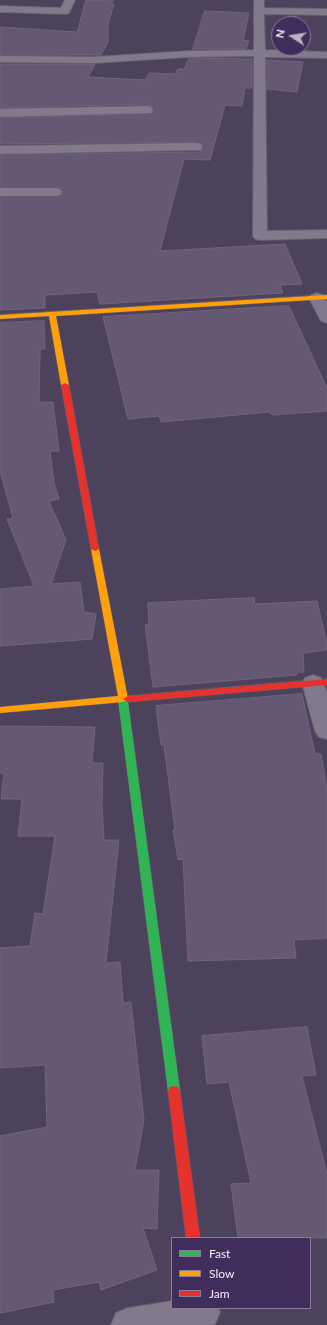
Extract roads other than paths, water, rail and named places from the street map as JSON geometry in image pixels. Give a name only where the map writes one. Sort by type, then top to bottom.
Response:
[{"type":"street","points":[[0,9],[64,11],[70,0]]},
{"type":"street","points":[[327,12],[259,5],[260,236],[327,234]]},
{"type":"street","points":[[0,59],[94,60],[190,54],[259,53],[327,55]]},
{"type":"street","points":[[0,113],[147,110]]},
{"type":"street","points":[[0,150],[196,147]]},
{"type":"street","points":[[0,192],[55,192]]},
{"type":"street","points":[[0,317],[322,297],[327,318]]},
{"type":"street","points":[[52,313],[123,699],[194,1237]]},
{"type":"street","points":[[0,710],[320,683],[327,732]]},
{"type":"street","points":[[128,1325],[204,1315]]}]
